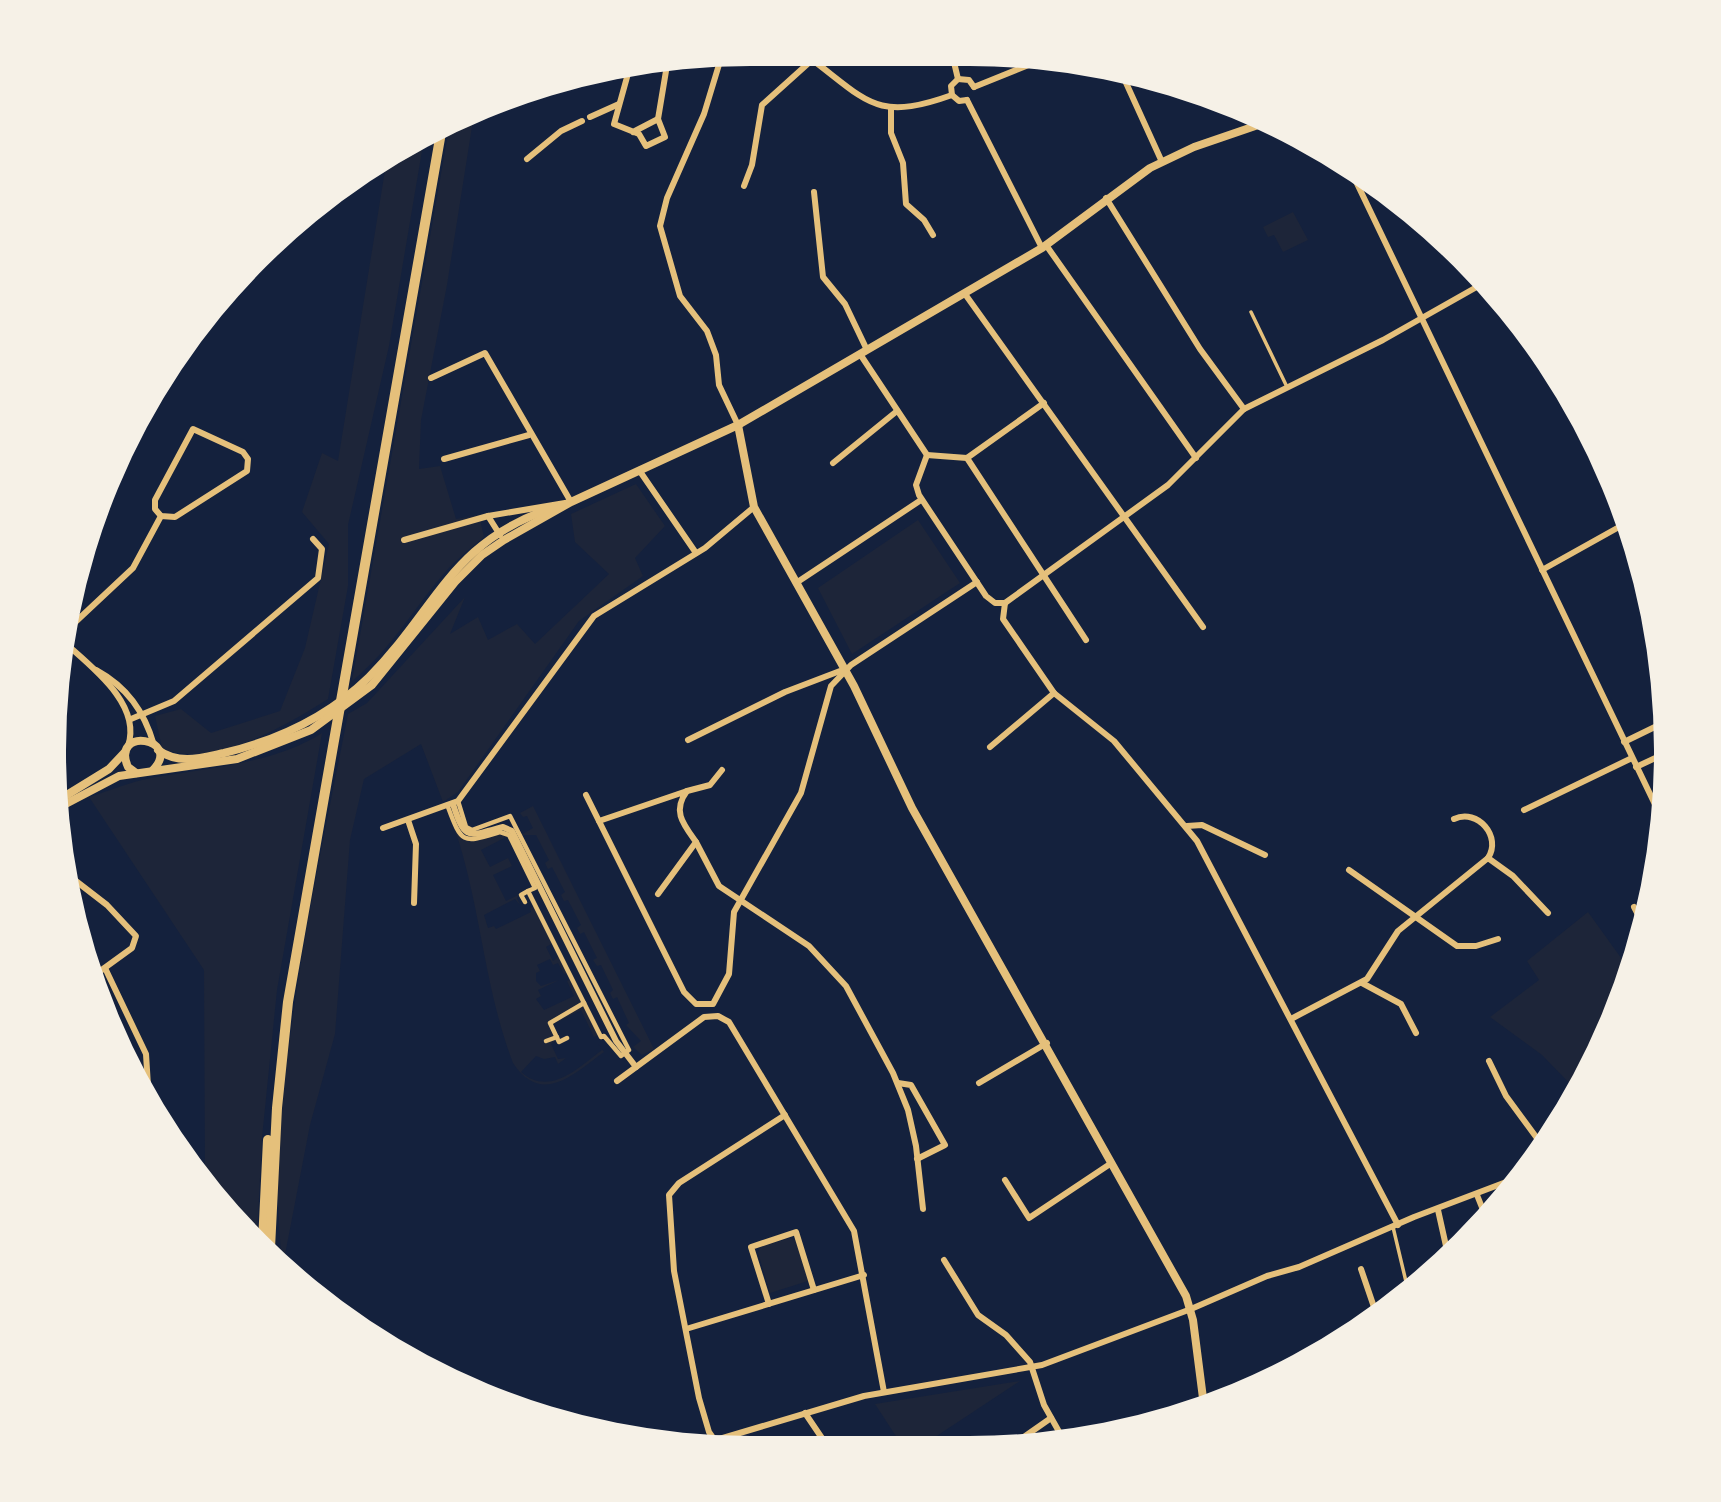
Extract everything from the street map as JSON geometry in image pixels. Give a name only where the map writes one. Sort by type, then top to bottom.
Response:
[{"type":"highway","points":[[270,1238],[277,1108],[288,1002],[439,142]]},
{"type":"highway","points":[[264,1231],[271,1108],[286,970],[432,146]]},
{"type":"street","points":[[744,186],[752,165],[762,105],[801,66]]},
{"type":"street","points":[[820,66],[870,101],[891,108],[916,108],[952,95]]},
{"type":"street","points":[[955,66],[958,79]]},
{"type":"street","points":[[717,67],[704,114],[667,198],[660,226],[680,296],[707,331],[716,355],[719,385],[738,425],[754,507],[845,669],[912,807],[1047,1043],[1065,1084],[1110,1164],[1179,1281],[1191,1309],[1202,1394]]},
{"type":"street","points":[[974,86],[1019,68]]},
{"type":"street","points":[[627,78],[614,124],[634,132],[646,146],[665,137],[658,119],[658,105],[665,72]]},
{"type":"street","points":[[958,79],[969,80],[974,86],[973,95],[967,100],[959,101],[952,95],[951,86],[958,79]]},
{"type":"street","points":[[1127,85],[1162,162]]},
{"type":"street","points":[[967,100],[1044,246],[1196,458]]},
{"type":"street","points":[[590,117],[619,104]]},
{"type":"street","points":[[891,108],[891,133],[903,163],[906,204],[924,220],[933,235]]},
{"type":"street","points":[[634,132],[658,119]]},
{"type":"street","points":[[527,159],[561,131],[582,121]]},
{"type":"street","points":[[68,794],[109,769],[127,749],[142,739],[174,759],[186,760],[249,746],[302,730],[352,692],[383,661],[451,572],[536,514],[571,502],[738,425],[1044,246],[1106,198],[1162,162],[1252,128]]},
{"type":"street","points":[[1360,189],[1653,800]]},
{"type":"street","points":[[814,192],[823,277],[840,296],[863,352],[897,411],[927,455]]},
{"type":"street","points":[[1106,198],[1194,340],[1244,409]]},
{"type":"street","points":[[927,455],[916,485],[921,500],[990,601],[1005,603],[1168,485],[1244,409],[1474,288]]},
{"type":"street","points":[[965,294],[1203,627]]},
{"type":"street","points":[[431,378],[485,353],[530,435],[540,444],[571,502]]},
{"type":"street","points":[[927,455],[967,458],[1044,403]]},
{"type":"street","points":[[833,463],[897,411]]},
{"type":"street","points":[[190,430],[200,430],[246,455],[248,467],[241,477],[175,517],[161,516],[155,509],[155,500],[190,430]]},
{"type":"street","points":[[444,459],[530,435]]},
{"type":"street","points":[[967,458],[1086,640]]},
{"type":"street","points":[[639,470],[696,554]]},
{"type":"street","points":[[796,583],[921,500]]},
{"type":"street","points":[[404,540],[488,516],[571,502]]},
{"type":"street","points":[[383,828],[453,804],[594,617],[696,554],[754,507]]},
{"type":"street","points":[[80,618],[133,568],[161,516]]},
{"type":"street","points":[[488,516],[501,537]]},
{"type":"street","points":[[1542,570],[1617,528]]},
{"type":"street","points":[[69,802],[114,778],[237,759],[302,730],[348,705],[387,670],[464,572],[501,537]]},
{"type":"street","points":[[131,719],[144,716],[174,701],[318,578],[322,548],[313,539]]},
{"type":"street","points":[[688,740],[785,692],[845,669],[977,582]]},
{"type":"street","points":[[1005,603],[1003,619],[1054,693],[1114,741],[1187,826],[1205,853],[1395,1226]]},
{"type":"street","points":[[74,651],[124,705],[131,719],[132,733],[127,749],[127,765],[136,773]]},
{"type":"street","points":[[91,667],[130,695],[144,716],[159,763],[150,772]]},
{"type":"street","points":[[586,795],[684,992],[692,1001],[704,1006],[717,1000],[733,953],[732,920],[739,901],[797,801],[831,686],[845,669]]},
{"type":"street","points":[[990,747],[1054,693]]},
{"type":"street","points":[[1624,742],[1653,728]]},
{"type":"street","points":[[1524,810],[1632,758]]},
{"type":"street","points":[[1636,767],[1654,759]]},
{"type":"street","points":[[599,821],[710,785],[722,770]]},
{"type":"street","points":[[687,791],[680,803],[679,816],[696,842],[715,881],[739,901],[792,933],[831,966],[846,986],[898,1083],[911,1122],[923,1209]]},
{"type":"street","points":[[453,804],[457,830],[467,838],[478,840],[500,832],[507,834],[535,888],[521,895],[525,902]]},
{"type":"street","points":[[453,804],[461,830],[466,833],[480,835],[503,827],[512,831],[616,1041],[636,1067]]},
{"type":"street","points":[[1290,1019],[1362,982],[1376,968],[1398,931],[1488,858],[1492,851],[1491,837],[1477,819],[1466,815],[1454,819]]},
{"type":"street","points":[[408,820],[416,844],[414,903]]},
{"type":"street","points":[[1187,826],[1202,825],[1265,855]]},
{"type":"street","points":[[658,894],[696,842]]},
{"type":"street","points":[[1488,858],[1513,876],[1548,913]]},
{"type":"street","points":[[1349,870],[1457,946],[1476,946],[1498,939]]},
{"type":"street","points":[[80,884],[107,905],[136,936],[132,948],[105,968],[146,1054],[147,1073]]},
{"type":"street","points":[[528,891],[601,1037],[604,1036],[621,1056],[625,1052]]},
{"type":"street","points":[[1362,982],[1401,1004],[1416,1033]]},
{"type":"street","points":[[567,1038],[559,1042],[550,1023],[584,1003]]},
{"type":"street","points":[[617,1082],[707,1016],[718,1016],[729,1022],[850,1223],[864,1275],[884,1392]]},
{"type":"street","points":[[546,1041],[556,1037]]},
{"type":"street","points":[[979,1083],[1047,1043]]},
{"type":"street","points":[[1489,1061],[1506,1096],[1535,1136]]},
{"type":"street","points":[[898,1083],[911,1085],[945,1145],[917,1159]]},
{"type":"street","points":[[711,1434],[699,1398],[674,1271],[669,1195],[679,1183],[785,1115]]},
{"type":"street","points":[[1004,1180],[1029,1218],[1110,1164]]},
{"type":"street","points":[[737,1435],[805,1413],[884,1392],[1033,1367],[1191,1309],[1498,1186]]},
{"type":"street","points":[[1477,1195],[1481,1206]]},
{"type":"street","points":[[1438,1210],[1445,1243]]},
{"type":"street","points":[[769,1304],[751,1247],[796,1232],[814,1290]]},
{"type":"street","points":[[944,1260],[978,1315],[1006,1335],[1033,1367],[1058,1430]]},
{"type":"street","points":[[1361,1269],[1373,1304]]},
{"type":"street","points":[[686,1329],[864,1275]]},
{"type":"street","points":[[805,1413],[821,1436]]},
{"type":"street","points":[[1030,1433],[1051,1418]]},
{"type":"lane","points":[[1251,312],[1287,387]]},
{"type":"lane","points":[[1395,1226],[1406,1279]]},
{"type":"shaded area","points":[[472,126],[447,285],[421,420],[419,469],[440,466],[456,519],[479,515],[484,537],[447,570],[391,642],[352,681],[447,137]]},
{"type":"shaded area","points":[[422,151],[389,346],[348,525],[348,586],[328,699],[271,732],[225,749],[203,754],[181,754],[162,748],[155,716],[181,709],[211,733],[280,711],[305,648],[329,544],[302,512],[322,453],[338,461],[384,173]]},
{"type":"shaded area","points":[[1293,212],[1308,240],[1283,252],[1274,235],[1268,237],[1263,227]]},
{"type":"shaded area","points":[[636,484],[665,526],[635,558],[643,576],[579,621],[458,792],[443,802],[421,744],[364,779],[350,840],[335,1034],[310,1125],[285,1252],[281,1248],[278,1188],[287,1061],[304,945],[348,714],[367,703],[465,597],[450,634],[478,617],[488,640],[517,624],[535,644],[609,574],[575,542],[571,514]]},
{"type":"shaded area","points":[[918,520],[960,583],[852,654],[818,588]]},
{"type":"shaded area","points":[[322,733],[277,990],[262,1138],[258,1225],[205,1164],[204,970],[89,797],[143,780],[261,758]]},
{"type":"shaded area","points":[[533,806],[654,1049],[642,1055],[633,1047],[641,1041],[626,1025],[629,1023],[617,997],[613,999],[610,993],[613,990],[601,965],[597,966],[593,960],[597,958],[584,932],[580,934],[577,928],[581,925],[568,900],[564,901],[561,895],[565,892],[552,867],[548,869],[545,863],[549,860],[536,835],[521,835],[533,828],[527,816],[523,817],[520,813]]},
{"type":"shaded area","points":[[455,830],[472,841],[498,833],[508,836],[481,850],[490,867],[508,858],[512,866],[493,875],[506,901],[520,894],[517,898],[520,905],[515,899],[484,915],[488,928],[494,926],[496,929],[531,912],[530,908],[534,906],[553,943],[546,947],[553,961],[559,956],[568,973],[564,974],[558,963],[553,965],[550,959],[537,965],[540,971],[536,973],[536,981],[541,986],[559,980],[538,990],[541,996],[536,999],[544,1010],[574,996],[567,981],[571,979],[598,1035],[594,1037],[581,1010],[552,1025],[559,1039],[551,1044],[558,1059],[566,1058],[558,1064],[555,1057],[544,1059],[536,1056],[521,1072],[532,1079],[543,1082],[563,1077],[602,1050],[598,1044],[604,1052],[582,1069],[558,1082],[535,1083],[524,1076],[513,1063],[495,1006],[471,888]]},
{"type":"shaded area","points":[[1588,912],[1622,959],[1602,1013],[1569,1082],[1542,1055],[1490,1017],[1539,980],[1527,961]]},
{"type":"shaded area","points":[[790,1238],[796,1241],[808,1281],[770,1293],[758,1253],[760,1247]]},
{"type":"shaded area","points":[[1020,1381],[937,1436],[896,1436],[875,1404]]}]
